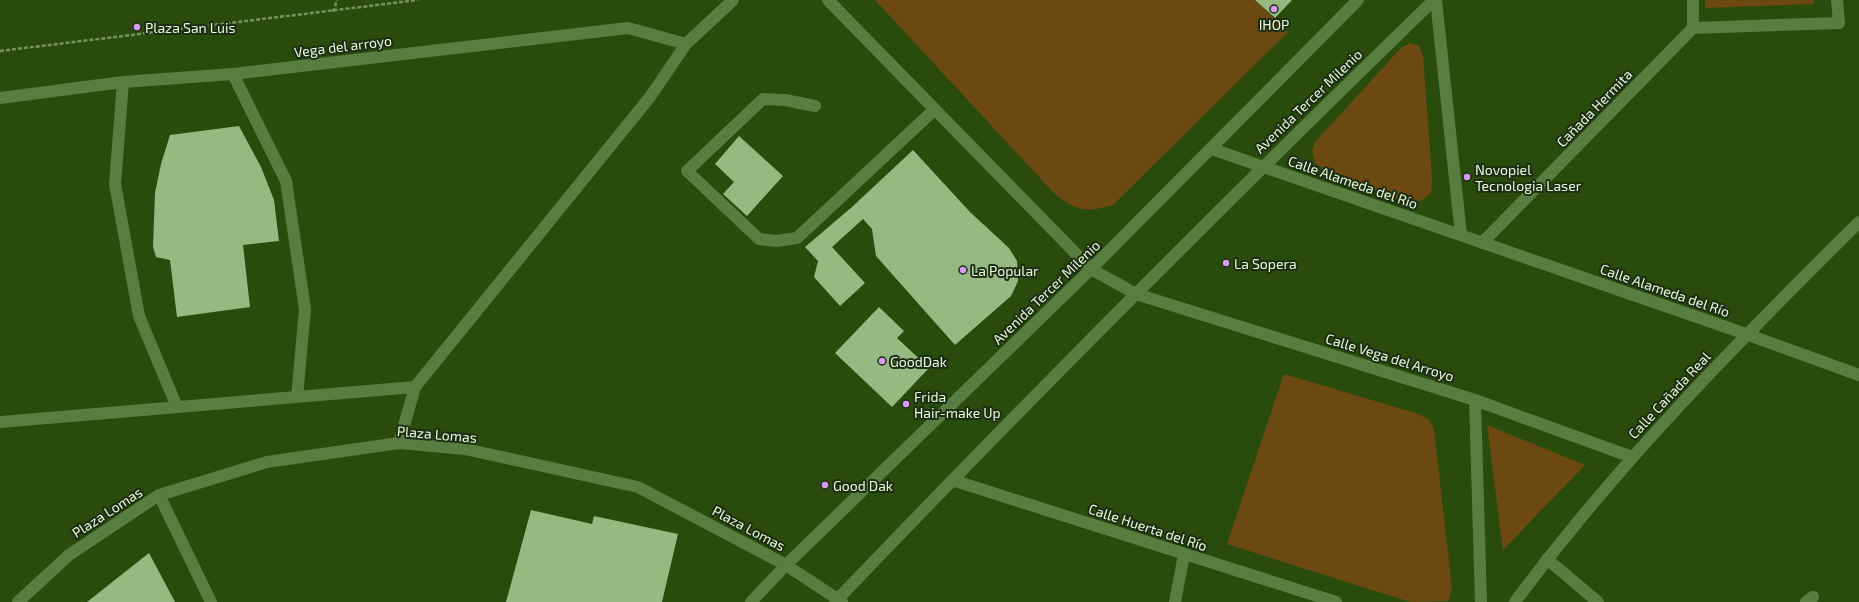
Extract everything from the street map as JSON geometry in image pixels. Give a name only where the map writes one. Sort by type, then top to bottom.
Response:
[{"type":"street","points":[[399,444],[415,387],[650,97],[686,44],[733,0]]},
{"type":"street","name":"Calle Vega del Arroyo","points":[[828,0],[1091,269],[1136,294],[1475,400],[1632,457]]},
{"type":"street","name":"Avenida Tercer Milenio","points":[[751,602],[786,565],[1091,269],[1212,149],[1358,0]]},
{"type":"street","points":[[1435,0],[1461,235]]},
{"type":"street","name":"Avenida Tercer Milenio","points":[[839,601],[952,480],[1262,166],[1435,0]]},
{"type":"street","points":[[1693,0],[1693,28],[1839,23],[1838,0]]},
{"type":"street","name":"Vega del arroyo","points":[[0,98],[123,82],[233,74],[628,28],[686,44]]},
{"type":"street","name":"Cañada Hermita","points":[[1482,243],[1693,28]]},
{"type":"street","points":[[233,74],[286,181],[305,310],[297,397]]},
{"type":"street","points":[[123,82],[115,184],[139,316],[178,407]]},
{"type":"street","points":[[815,106],[785,100],[763,99],[687,171],[759,239],[776,241],[797,238],[934,110]]},
{"type":"street","name":"Calle Alameda del Río","points":[[1212,149],[1746,334],[1859,375]]},
{"type":"street","name":"Calle Cañada Real","points":[[1515,602],[1547,559],[1632,457],[1746,334],[1859,222]]},
{"type":"street","points":[[0,422],[415,387]]},
{"type":"street","points":[[1475,400],[1481,602]]},
{"type":"street","name":"Plaza Lomas","points":[[18,602],[69,555],[159,495],[267,462],[399,444],[465,449],[638,487],[786,565],[839,601]]},
{"type":"street","name":"Calle Huerta del Río","points":[[952,480],[1184,555],[1336,602]]},
{"type":"street","points":[[159,495],[211,602]]},
{"type":"street","points":[[1175,602],[1184,555]]},
{"type":"street","points":[[1547,559],[1598,602]]},
{"type":"path","points":[[333,12],[337,0]]},
{"type":"path","points":[[0,51],[333,12],[418,0]]},
{"type":"shaded area","points":[[875,0],[1255,0],[1288,32],[1113,205],[1096,209],[1081,209],[1074,207],[1053,192]]},
{"type":"shaded area","points":[[1705,0],[1814,0],[1814,4],[1705,8]]},
{"type":"shaded area","points":[[1410,43],[1419,46],[1423,56],[1432,178],[1431,193],[1421,201],[1406,202],[1325,170],[1315,163],[1312,150],[1316,141],[1401,48]]},
{"type":"shaded area","points":[[1284,374],[1419,414],[1429,420],[1434,429],[1452,588],[1449,601],[1410,602],[1227,544]]},
{"type":"shaded area","points":[[1487,425],[1585,465],[1503,550]]},
{"type":"building","name":"IHOP","points":[[1255,0],[1292,0],[1275,18]]},
{"type":"building","points":[[239,126],[261,167],[274,200],[279,241],[243,245],[250,307],[177,317],[170,260],[156,257],[153,247],[155,193],[161,164],[170,135]]},
{"type":"building","points":[[739,136],[783,176],[747,216],[723,194],[734,182],[715,164]]},
{"type":"building","points":[[913,150],[970,212],[1009,248],[1017,261],[1018,281],[1011,296],[955,345],[876,256],[872,229],[863,219],[832,247],[865,283],[840,306],[814,277],[818,261],[805,247],[852,207]]},
{"type":"building","name":"GoodDak","points":[[879,307],[904,331],[897,338],[929,368],[892,407],[835,353]]},
{"type":"building","points":[[531,510],[592,524],[594,516],[678,534],[662,602],[506,602]]},
{"type":"building","points":[[149,553],[175,602],[87,602]]},
{"type":"place","name":"IHOP","points":[[1274,9]]},
{"type":"place","name":"Plaza San Luis","points":[[137,27]]},
{"type":"place","name":"Novopiel Tecnologia Laser","points":[[1467,177]]},
{"type":"place","name":"La Sopera","points":[[1226,263]]},
{"type":"place","name":"La Popular","points":[[963,270]]},
{"type":"place","name":"GoodDak","points":[[882,361]]},
{"type":"place","name":"Frida Hair-make Up","points":[[906,404]]},
{"type":"place","name":"Good Dak","points":[[825,485]]}]
